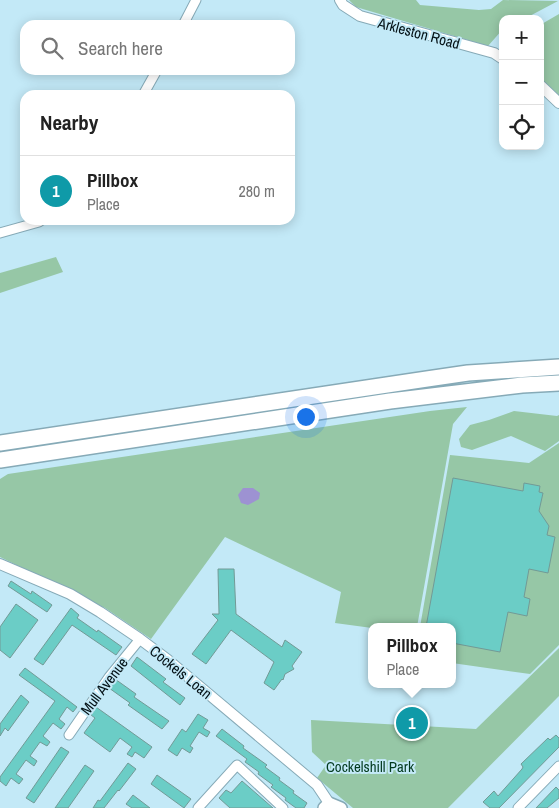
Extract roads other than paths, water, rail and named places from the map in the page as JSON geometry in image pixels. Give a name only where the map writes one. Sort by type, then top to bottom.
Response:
[{"type":"highway","points":[[0,443],[427,378],[559,367]]},
{"type":"highway","points":[[0,460],[390,401],[559,382]]},
{"type":"main road","name":"Cockels Loan","points":[[326,806],[341,808]]},
{"type":"street","points":[[186,20],[196,0]]},
{"type":"street","name":"Arkleston Road","points":[[340,0],[343,5],[360,16],[499,56]]},
{"type":"street","points":[[146,90],[155,75]]},
{"type":"street","points":[[544,89],[559,104]]},
{"type":"street","points":[[0,233],[29,225]]},
{"type":"street","name":"Cockels Loan","points":[[0,564],[70,594],[140,639],[317,785],[326,806]]},
{"type":"street","name":"Mull Avenue","points":[[69,735],[109,677],[140,639]]},
{"type":"street","points":[[198,808],[237,765],[283,808]]},
{"type":"street","points":[[518,808],[559,766]]},
{"type":"place","name":"Pillbox","points":[[412,723]]},
{"type":"park label","name":"Cockelshill Park","points":[[370,766]]}]
